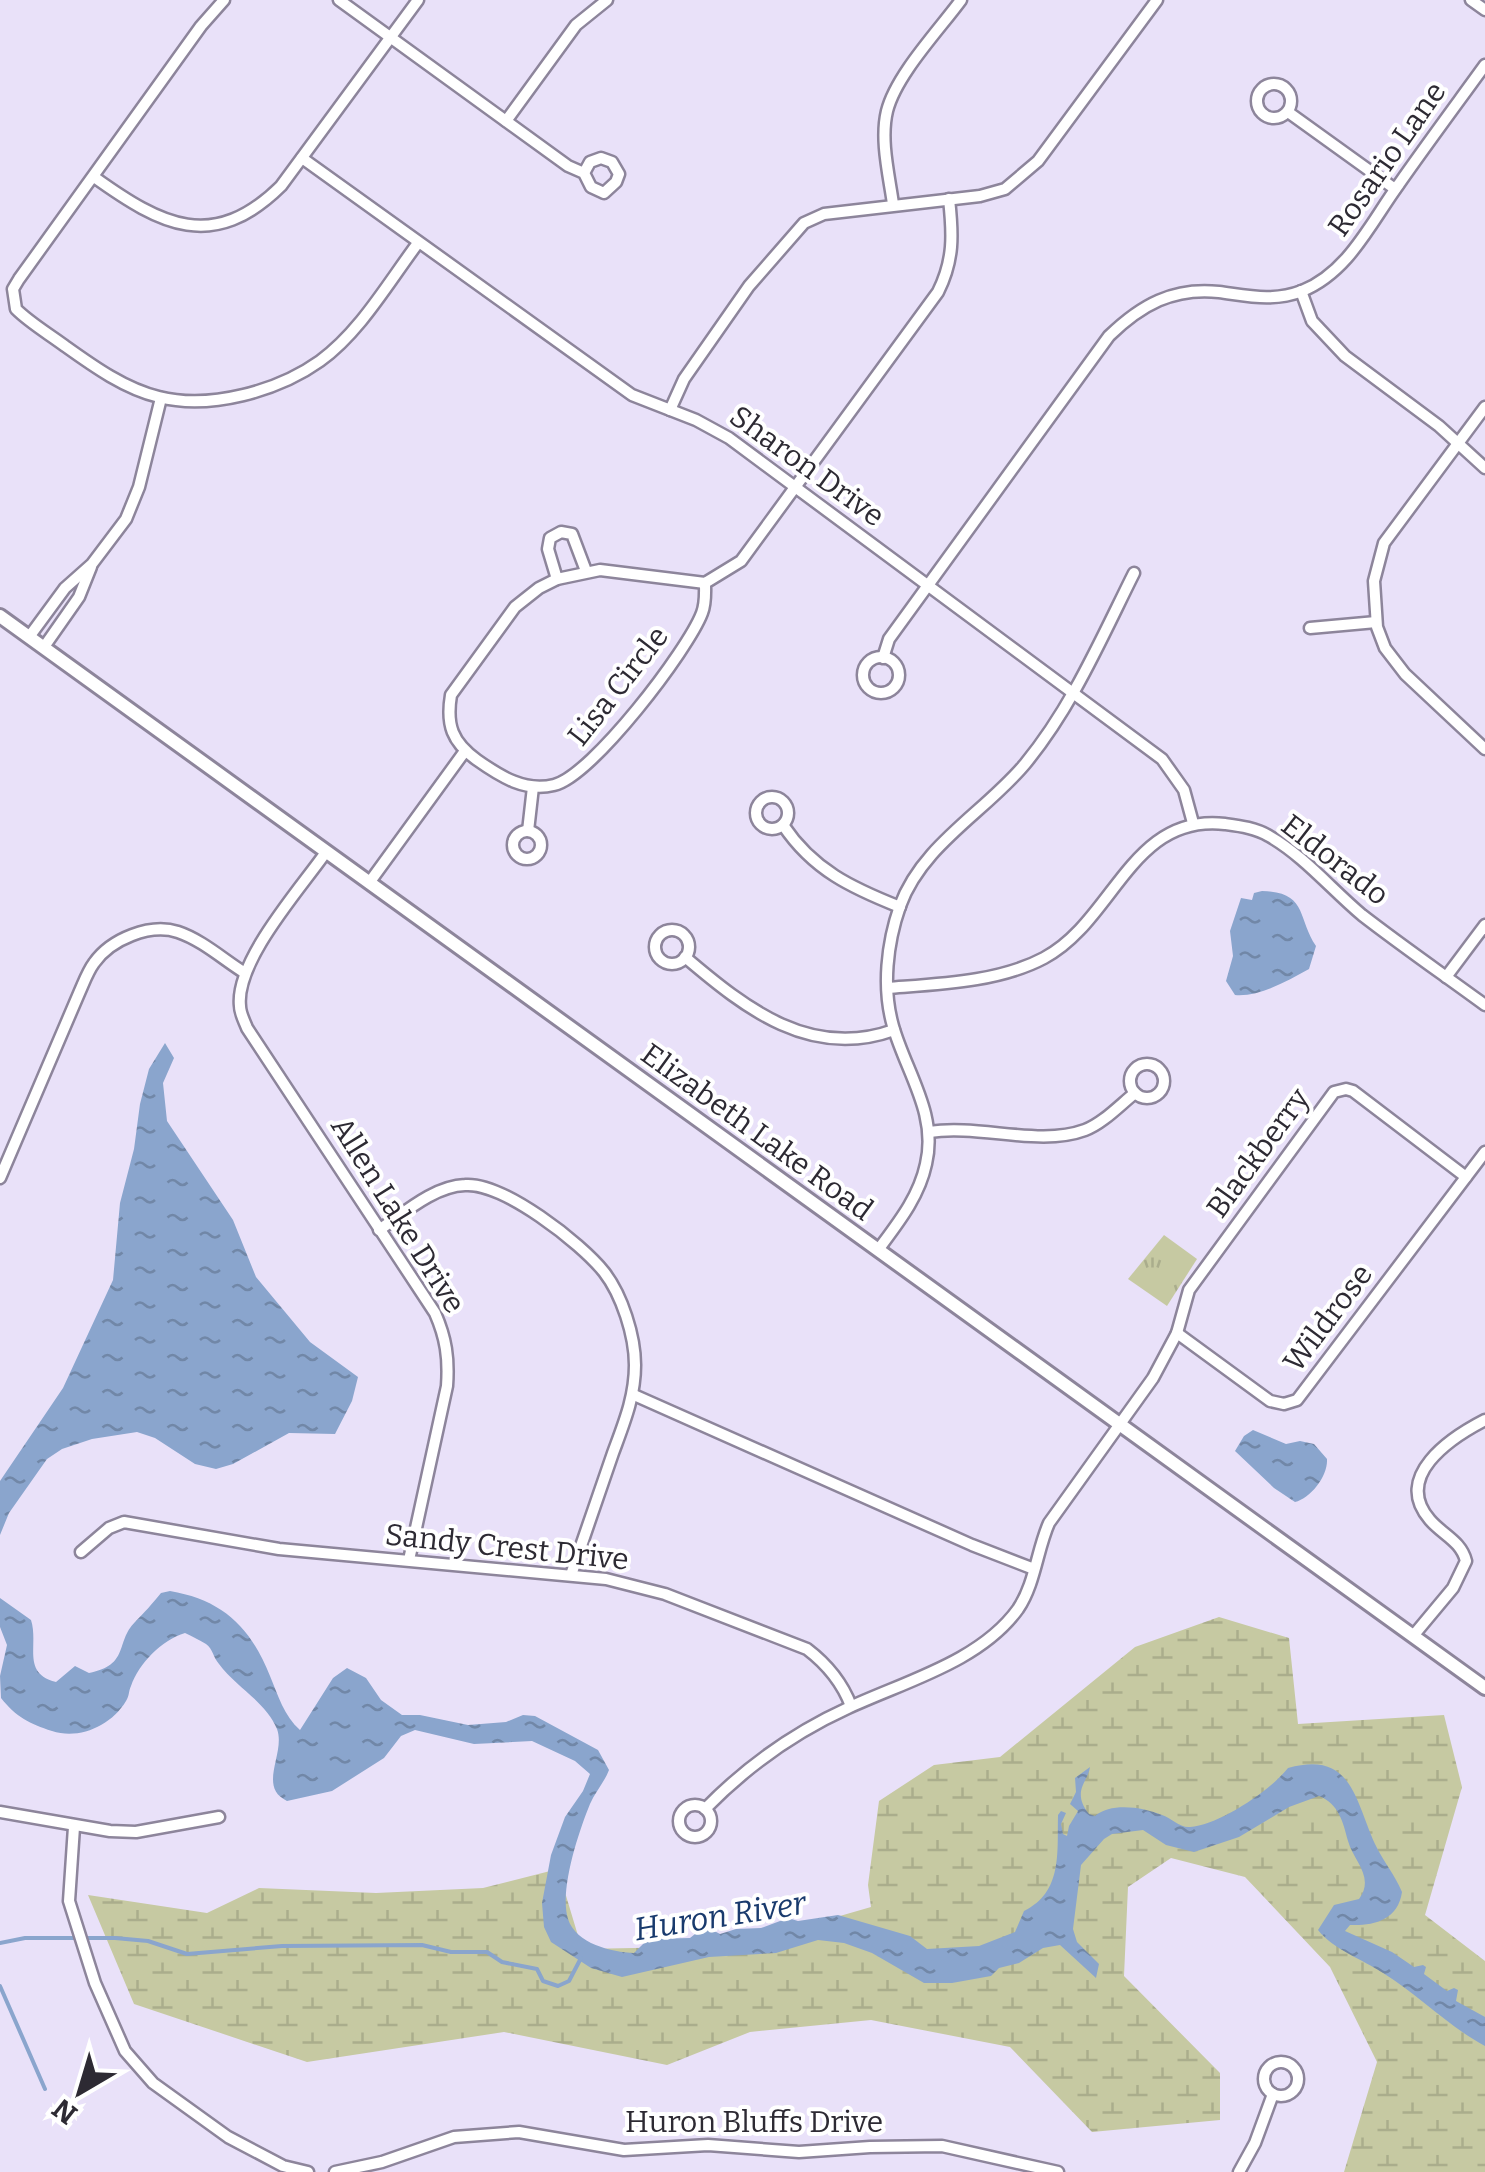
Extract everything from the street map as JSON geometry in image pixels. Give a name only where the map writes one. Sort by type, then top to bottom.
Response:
[{"type":"street","points":[[224,0],[201,26],[19,279],[13,289],[13,300],[22,314],[120,381],[160,398],[218,400],[258,392],[321,360],[347,337],[418,243]]},
{"type":"street","points":[[339,0],[568,166],[584,173]]},
{"type":"street","points":[[94,177],[160,220],[205,225],[231,220],[261,206],[302,158],[418,0]]},
{"type":"street","points":[[506,121],[576,26],[606,0]]},
{"type":"street","points":[[892,204],[885,134],[888,110],[904,80],[962,0]]},
{"type":"street","points":[[670,410],[684,379],[749,286],[804,223],[824,214],[980,196],[1005,189],[1038,162],[1157,0]]},
{"type":"street","points":[[1472,0],[1485,10]]},
{"type":"street","name":"Rosario Lane","points":[[883,658],[889,639],[1109,336],[1130,316],[1172,294],[1196,291],[1277,298],[1301,291],[1328,275],[1346,260],[1485,65]]},
{"type":"street","points":[[1288,112],[1395,189]]},
{"type":"street","name":"Sharon Drive","points":[[302,158],[632,395],[716,430],[1075,692],[1175,773],[1193,823]]},
{"type":"street","points":[[705,583],[741,561],[938,292],[953,250],[949,199]]},
{"type":"street","points":[[1301,291],[1312,321],[1345,356],[1458,442],[1485,468]]},
{"type":"street","points":[[29,636],[65,588],[92,564],[134,504],[160,398]]},
{"type":"street","points":[[1485,407],[1384,543],[1374,581],[1376,622],[1385,648],[1405,674],[1485,750]]},
{"type":"street","points":[[557,579],[548,549],[550,538],[561,532],[572,534],[586,571]]},
{"type":"street","points":[[44,647],[79,597],[92,564]]},
{"type":"street","name":"Lisa Circle","points":[[465,751],[450,731],[448,712],[452,695],[515,607],[557,579],[586,571],[705,583],[704,610],[697,624],[604,750],[568,780],[533,787]]},
{"type":"street","points":[[878,1250],[918,1191],[927,1162],[930,1132],[894,1030],[888,988],[888,954],[900,906],[911,882],[936,850],[1023,766],[1075,692],[1134,572]]},
{"type":"street","name":"Elizabeth Lake Road","points":[[0,616],[1485,1688]]},
{"type":"street","points":[[1310,628],[1376,622]]},
{"type":"street","points":[[368,883],[465,751],[493,771],[533,787],[528,831]]},
{"type":"street","points":[[888,988],[1018,970],[1044,958],[1082,930],[1150,844],[1193,823]]},
{"type":"street","name":"Eldorado","points":[[1193,823],[1237,825],[1268,835],[1362,915],[1485,1005]]},
{"type":"street","points":[[783,826],[815,863],[838,880],[900,906]]},
{"type":"street","points":[[0,1178],[80,991],[93,964],[106,950],[148,929],[163,929],[192,939],[246,973],[326,852]]},
{"type":"street","points":[[1446,977],[1485,925]]},
{"type":"street","points":[[686,957],[745,1003],[802,1034],[825,1040],[856,1040],[894,1030]]},
{"type":"street","name":"Allen Lake Drive","points":[[246,973],[240,1008],[248,1028],[435,1313],[444,1334],[449,1362],[410,1560]]},
{"type":"street","name":"Blackberry","points":[[1178,1333],[1189,1290],[1334,1092],[1346,1088],[1353,1091],[1466,1176]]},
{"type":"street","points":[[930,1132],[982,1129],[1008,1134],[1064,1135],[1089,1129],[1134,1093]]},
{"type":"street","name":"Wildrose","points":[[1178,1333],[1284,1410],[1297,1400],[1485,1152]]},
{"type":"street","points":[[379,1230],[452,1186],[470,1184],[520,1201],[605,1273],[632,1340],[636,1360],[634,1394],[571,1575]]},
{"type":"street","points":[[706,1809],[771,1750],[851,1706],[916,1682],[1001,1628],[1018,1608],[1049,1523],[1154,1378],[1178,1333]]},
{"type":"street","points":[[634,1394],[1034,1569]]},
{"type":"street","points":[[1413,1636],[1452,1588],[1466,1561],[1464,1550],[1419,1505],[1416,1488],[1427,1464],[1440,1449],[1456,1435],[1485,1420]]},
{"type":"street","name":"Sandy Crest Drive","points":[[81,1552],[109,1528],[124,1522],[278,1548],[606,1579],[665,1594],[808,1649],[843,1686],[851,1706]]},
{"type":"street","points":[[0,1812],[74,1827],[136,1832],[218,1817]]},
{"type":"street","points":[[74,1827],[69,1901],[94,1983],[124,2050],[153,2083],[228,2137],[283,2166],[308,2172]]},
{"type":"street","points":[[1239,2172],[1255,2143],[1273,2094]]},
{"type":"street","name":"Huron Bluffs Drive","points":[[334,2172],[382,2162],[454,2137],[518,2132],[624,2150],[708,2145],[799,2152],[942,2146],[1058,2172]]},
{"type":"green space","points":[[1164,1235],[1197,1259],[1167,1306],[1128,1279]]},
{"type":"green space","points":[[1219,1617],[1289,1638],[1298,1724],[1444,1715],[1462,1787],[1425,1915],[1485,1961],[1485,2172],[1344,2172],[1377,2062],[1330,1967],[1245,1877],[1171,1858],[1128,1887],[1124,1976],[1220,2073],[1220,2120],[1092,2132],[1010,2047],[871,2020],[750,2032],[667,2065],[504,2032],[307,2062],[134,2004],[88,1895],[207,1913],[259,1888],[376,1893],[483,1888],[558,1869],[582,1949],[736,1946],[871,1907],[868,1885],[879,1801],[934,1765],[1000,1757],[1135,1647]]},
{"type":"water","points":[[1262,891],[1294,901],[1316,946],[1309,969],[1264,991],[1235,995],[1226,981],[1233,956],[1230,931],[1241,898],[1252,900],[1254,893]]},
{"type":"water","points":[[165,1043],[174,1058],[163,1083],[167,1121],[233,1220],[256,1277],[310,1342],[358,1377],[352,1401],[335,1434],[289,1433],[233,1464],[216,1469],[195,1464],[155,1438],[137,1432],[92,1439],[62,1449],[47,1459],[9,1513],[0,1535],[0,1481],[63,1388],[113,1280],[120,1203],[134,1149],[140,1104],[149,1069]]},
{"type":"water","points":[[1253,1430],[1286,1444],[1314,1444],[1327,1459],[1322,1479],[1301,1500],[1295,1502],[1274,1488],[1235,1451]]},
{"type":"water","points":[[170,1591],[205,1601],[232,1618],[253,1643],[286,1712],[300,1730],[333,1678],[347,1668],[366,1678],[381,1700],[402,1715],[468,1725],[535,1716],[598,1750],[609,1770],[581,1829],[568,1877],[566,1907],[572,1928],[579,1935],[596,1945],[625,1952],[634,1953],[648,1939],[690,1938],[705,1926],[720,1934],[761,1928],[788,1918],[798,1921],[838,1915],[910,1936],[927,1949],[979,1946],[1015,1932],[1024,1911],[1046,1893],[1057,1857],[1058,1815],[1061,1811],[1066,1813],[1061,1824],[1067,1836],[1078,1811],[1070,1804],[1076,1792],[1075,1778],[1090,1767],[1081,1793],[1089,1814],[1095,1816],[1118,1807],[1137,1808],[1190,1827],[1244,1805],[1288,1768],[1326,1766],[1348,1783],[1356,1796],[1375,1844],[1402,1892],[1395,1910],[1383,1920],[1350,1925],[1345,1931],[1392,1952],[1414,1967],[1423,1965],[1424,1974],[1447,1991],[1458,1990],[1456,2001],[1485,2017],[1485,2046],[1318,1930],[1334,1905],[1359,1899],[1365,1884],[1339,1814],[1319,1796],[1289,1807],[1239,1837],[1194,1852],[1166,1845],[1143,1830],[1112,1834],[1104,1839],[1081,1865],[1073,1929],[1077,1942],[1099,1964],[1096,1978],[1060,1945],[1043,1948],[1019,1963],[999,1968],[991,1976],[924,1983],[872,1953],[844,1943],[818,1940],[776,1953],[709,1957],[622,1977],[591,1968],[551,1942],[544,1927],[542,1903],[551,1855],[565,1817],[590,1774],[575,1761],[532,1741],[474,1744],[415,1730],[401,1736],[384,1758],[332,1791],[287,1801],[274,1787],[279,1738],[272,1719],[226,1672],[208,1646],[185,1633],[152,1654],[135,1677],[120,1710],[94,1729],[73,1734],[37,1726],[1,1698],[0,1676],[7,1645],[0,1627],[0,1598],[31,1620],[35,1665],[45,1678],[56,1682],[75,1666],[89,1673],[111,1664],[135,1622],[161,1593]]},
{"type":"waterway","points":[[0,1943],[25,1938],[115,1938],[148,1941],[187,1954],[282,1946],[422,1945],[451,1952],[487,1952],[502,1962],[537,1969],[543,1981],[558,1986],[569,1981],[581,1958]]},
{"type":"waterway","points":[[0,1986],[45,2089]]},
{"type":"water label","name":"Huron River","points":[[720,1916]]}]
